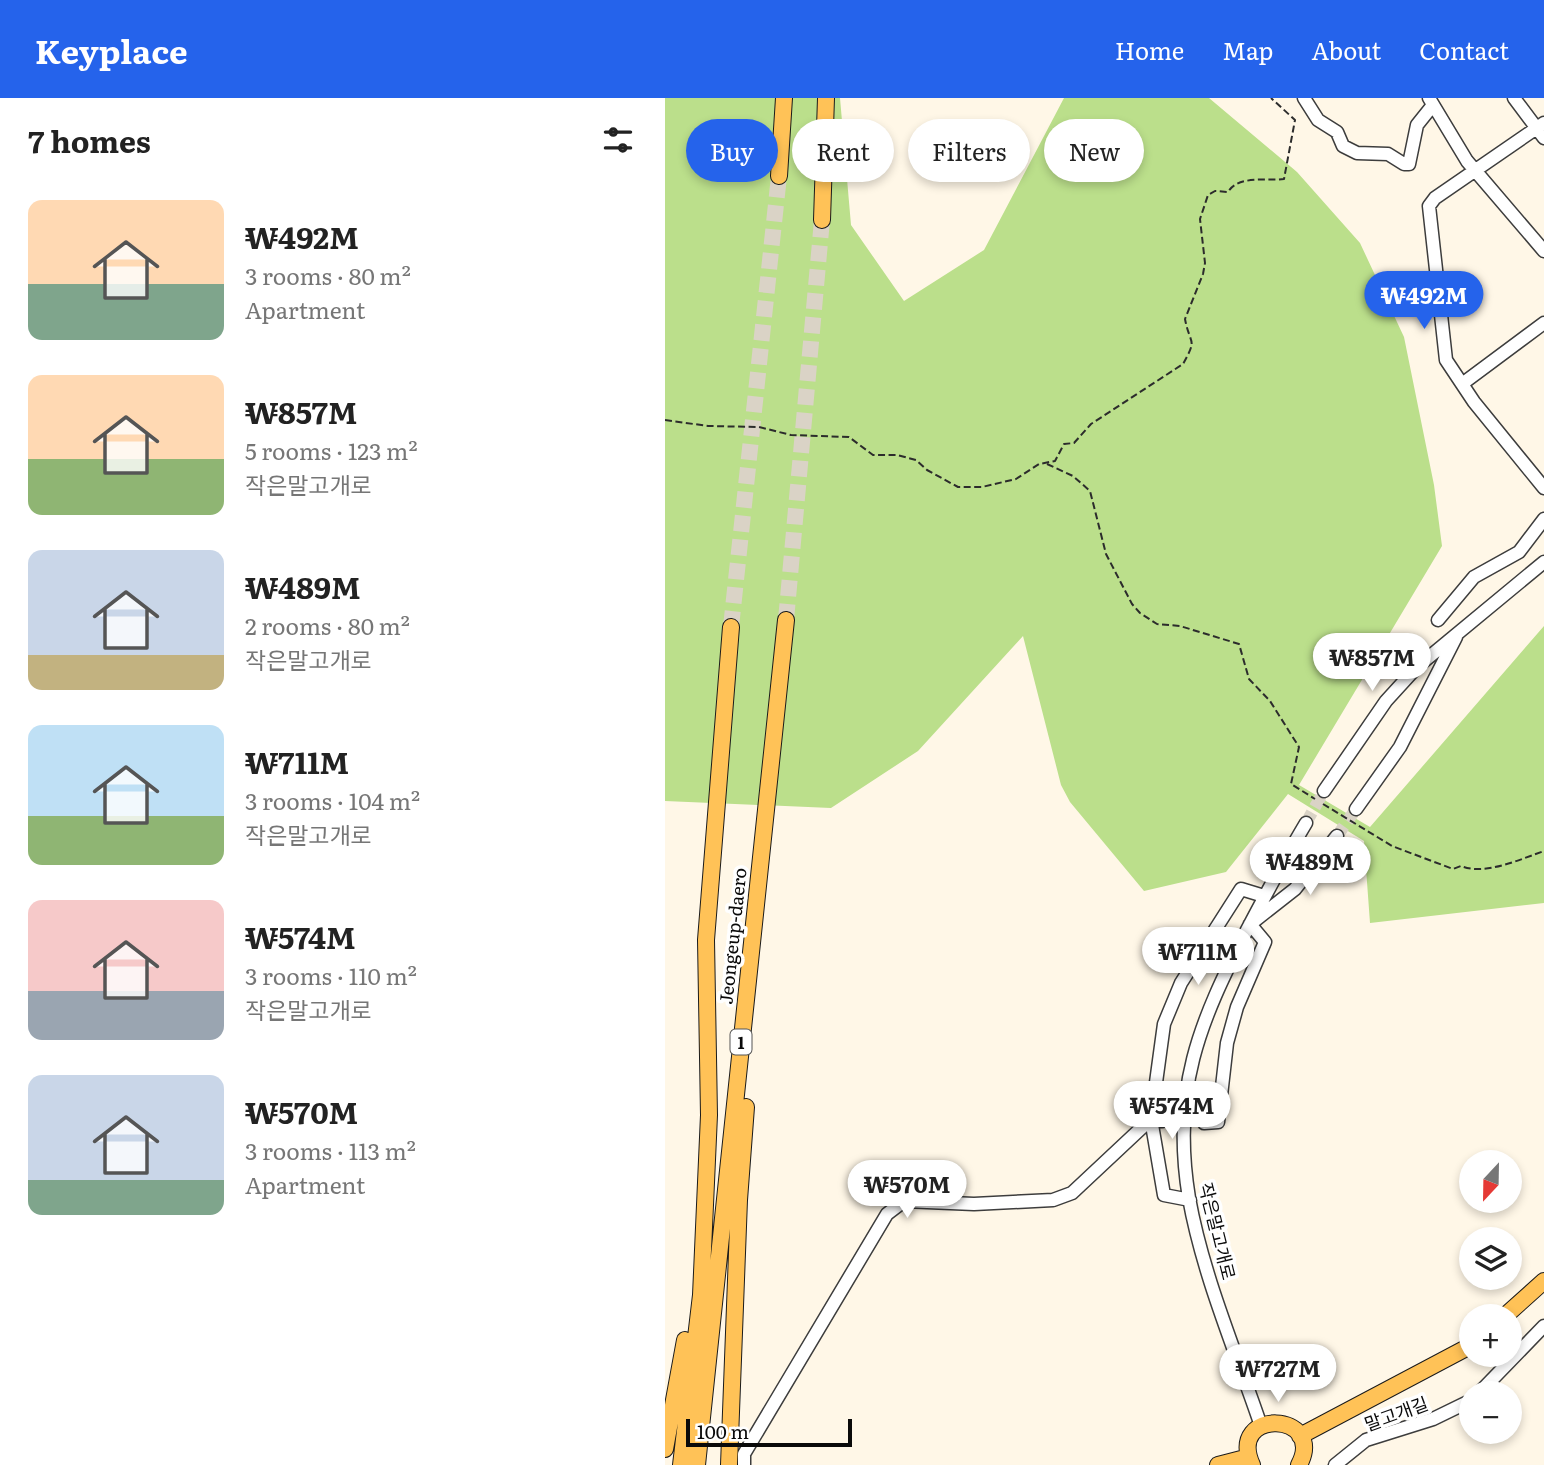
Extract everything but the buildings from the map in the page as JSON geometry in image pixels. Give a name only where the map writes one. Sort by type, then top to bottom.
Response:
[{"type":"main road","points":[[779,176],[784,98]]},
{"type":"main road","points":[[822,220],[826,98]]},
{"type":"main road","name":"Jeongeup-daero","points":[[697,1465],[739,1068],[743,1007],[786,620]]},
{"type":"main road","name":"Jeongeup-daero","points":[[681,1465],[701,1295],[709,1115],[706,940],[731,627]]},
{"type":"main road","points":[[729,1465],[739,1200],[751,1046],[743,1007]]},
{"type":"main road","points":[[665,1449],[690,1304],[709,1115]]},
{"type":"main road","points":[[1518,1304],[1544,1281]]},
{"type":"main road","points":[[1300,1436],[1459,1352]]},
{"type":"main road","points":[[1218,1465],[1250,1461],[1250,1439],[1261,1426],[1269,1423],[1287,1424],[1300,1436],[1303,1454],[1299,1465]]},
{"type":"street","points":[[1304,98],[1318,120],[1337,132],[1343,146],[1357,153],[1388,154],[1404,164],[1409,164],[1417,125],[1431,102],[1476,170],[1544,251]]},
{"type":"street","points":[[1514,98],[1542,130],[1476,170],[1435,198],[1429,206],[1446,359],[1462,384],[1544,488]]},
{"type":"street","points":[[1462,384],[1544,323]]},
{"type":"street","points":[[1438,620],[1474,577],[1519,552],[1544,519]]},
{"type":"street","points":[[1324,791],[1386,701],[1417,667],[1544,562]]},
{"type":"street","points":[[1356,809],[1399,747],[1460,629]]},
{"type":"street","name":"작은말고개로","points":[[1261,1426],[1201,1248],[1190,1200],[1184,1122],[1191,1060],[1213,995],[1264,895],[1305,823]]},
{"type":"street","name":"작은말고개로","points":[[1250,924],[1295,889],[1337,836]]},
{"type":"street","points":[[1190,1200],[1164,1195],[1157,1120],[1164,1024],[1181,983],[1241,889],[1264,895]]},
{"type":"street","points":[[1204,1123],[1218,1122],[1227,1043],[1237,1007],[1265,942],[1250,924]]},
{"type":"street","points":[[744,1465],[744,1454],[887,1214],[904,1201],[974,1204],[1053,1200],[1072,1193],[1157,1120]]},
{"type":"street","points":[[1491,1381],[1544,1326]]},
{"type":"street","name":"말고개길","points":[[1335,1465],[1366,1440],[1433,1419],[1459,1406]]},
{"type":"path","points":[[665,420],[730,427],[759,427],[791,435],[849,437],[873,455],[897,455],[916,460],[927,470],[958,487],[982,487],[1016,479],[1055,461],[1064,444],[1074,443],[1091,424],[1183,364],[1192,352],[1191,336],[1185,319],[1205,263],[1202,255],[1201,208],[1208,195],[1215,191],[1228,192],[1232,185],[1240,182],[1284,179],[1287,171],[1295,120],[1272,98]]},
{"type":"path","points":[[1046,463],[1055,465],[1073,476],[1090,491],[1106,554],[1132,604],[1140,613],[1157,624],[1180,625],[1239,644],[1249,679],[1271,701],[1299,747],[1291,784],[1392,846],[1445,867],[1485,871],[1544,851]]},
{"type":"green space","points":[[665,98],[840,98],[842,119],[792,119],[792,182],[847,182],[851,225],[904,301],[984,250],[1020,182],[1030,182],[1030,163],[1044,136],[1044,182],[1144,182],[1144,119],[1053,119],[1064,98],[1209,98],[1297,172],[1360,243],[1404,337],[1434,485],[1442,546],[1299,785],[1370,827],[1544,626],[1544,903],[1370,923],[1364,841],[1288,794],[1226,872],[1144,891],[1070,802],[1061,785],[1023,636],[918,751],[831,808],[665,801]]},
{"type":"tunnel","points":[[731,627],[779,176]]},
{"type":"tunnel","points":[[786,620],[822,220]]},
{"type":"tunnel","points":[[1306,823],[1324,791]]},
{"type":"tunnel","points":[[1337,836],[1356,809]]},
{"type":"tunnel","points":[[1162,1121],[1204,1123]]}]
